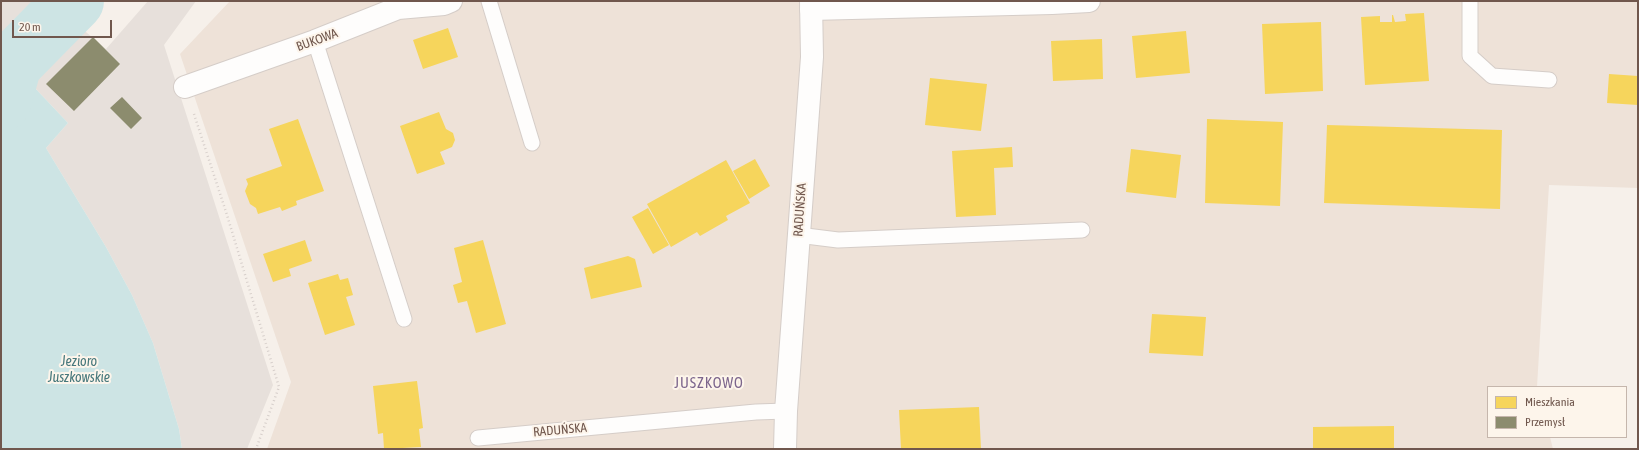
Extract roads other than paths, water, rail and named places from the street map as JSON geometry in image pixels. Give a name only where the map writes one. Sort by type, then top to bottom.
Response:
[{"type":"street","name":"BUKOWA","points":[[185,87],[315,41],[398,8],[444,4],[451,1]]},
{"type":"street","name":"RADUŃSKA","points":[[785,449],[786,411],[798,234],[812,57],[811,5],[1052,3],[1089,1]]},
{"type":"lane","points":[[489,1],[532,143]]},
{"type":"lane","points":[[1470,1],[1470,56],[1492,76],[1549,80]]},
{"type":"lane","points":[[315,41],[404,319]]},
{"type":"lane","points":[[798,234],[838,240],[1082,230]]},
{"type":"lane","name":"RADUŃSKA","points":[[478,438],[756,412],[786,411]]},
{"type":"water","name":"Jezioro Juszkowskie","points":[[1,52],[68,123],[46,148],[106,247],[132,295],[153,343],[179,429],[182,449],[1,449]]},
{"type":"waterway","points":[[1,102],[12,64],[74,1]]},
{"type":"district","name":"JUSZKOWO","points":[[709,383]]}]
